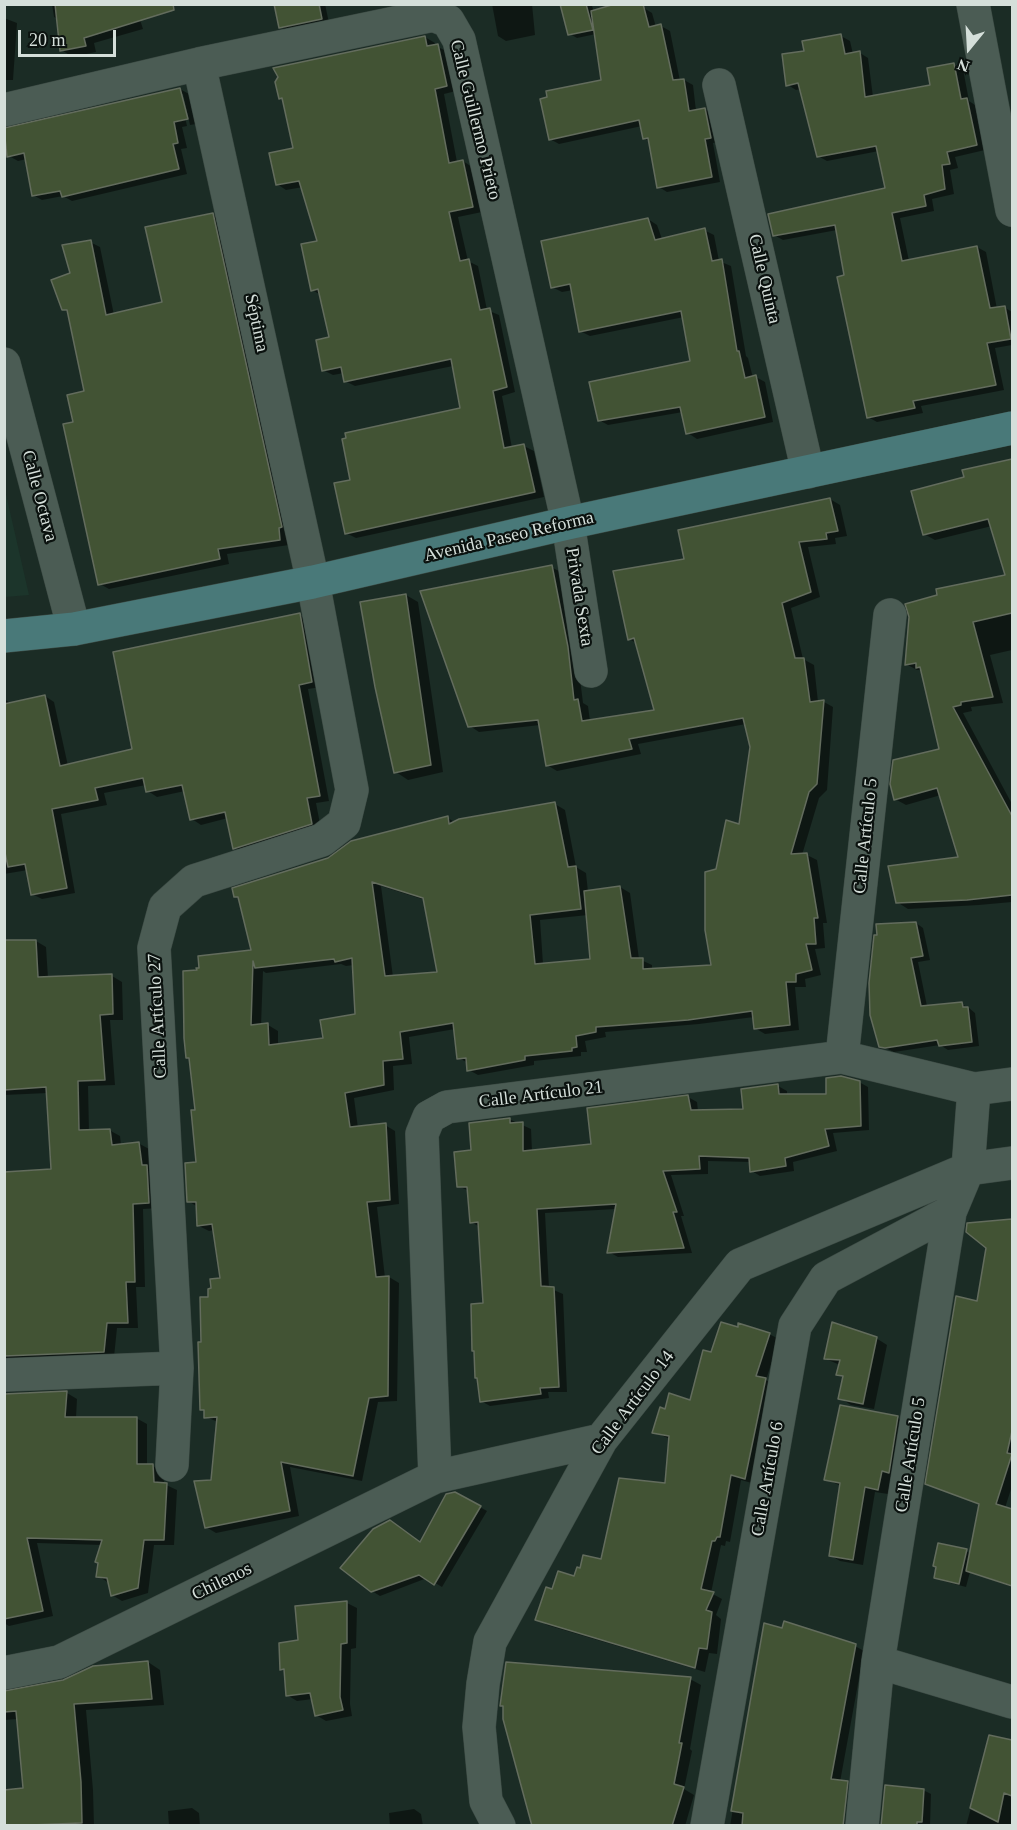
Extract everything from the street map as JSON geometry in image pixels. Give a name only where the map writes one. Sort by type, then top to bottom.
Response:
[{"type":"main road","name":"Avenida Paseo Reforma","points":[[4,636],[74,628],[313,582],[568,523],[1012,428]]},
{"type":"street","points":[[973,4],[1012,210]]},
{"type":"street","name":"Calle Guillermo Prieto","points":[[4,110],[199,64],[432,15],[448,21],[459,40],[568,523]]},
{"type":"street","name":"Séptima","points":[[199,64],[313,582]]},
{"type":"street","name":"Calle Quinta","points":[[719,86],[808,472]]},
{"type":"street","name":"Calle Octava","points":[[4,364],[74,628]]},
{"type":"street","name":"Privada Sexta","points":[[568,523],[591,671]]},
{"type":"street","name":"Calle Artículo 27","points":[[172,1465],[177,1368],[154,948],[165,907],[194,881],[322,840],[344,823],[352,790],[313,582]]},
{"type":"street","name":"Calle Artículo 5","points":[[842,1057],[890,615]]},
{"type":"street","name":"Calle Artículo 21","points":[[435,1478],[422,1134],[429,1117],[447,1107],[842,1057],[974,1089],[1012,1084]]},
{"type":"street","name":"Calle Artículo 5","points":[[862,1826],[878,1662],[950,1212],[968,1169],[974,1089]]},
{"type":"street","name":"Calle Artículo 14","points":[[499,1826],[486,1801],[479,1727],[490,1642],[600,1440],[740,1265],[968,1169],[1012,1163]]},
{"type":"street","name":"Calle Artículo 6","points":[[706,1826],[795,1326],[826,1278],[950,1212]]},
{"type":"street","points":[[4,1375],[177,1368]]},
{"type":"street","name":"Chilenos","points":[[4,1673],[59,1662],[435,1478],[600,1440]]},
{"type":"street","points":[[878,1662],[1012,1702]]},
{"type":"shaded area","points":[[5,490],[29,595],[5,597]]},
{"type":"building","points":[[55,4],[173,4],[174,10],[84,38],[86,46],[60,51]]},
{"type":"building","points":[[274,4],[319,4],[322,19],[279,28]]},
{"type":"building","points":[[560,4],[586,4],[593,30],[568,35]]},
{"type":"building","points":[[615,4],[643,4],[649,27],[661,24],[673,80],[684,79],[689,111],[705,108],[711,138],[705,139],[712,177],[657,188],[648,138],[643,139],[639,120],[549,140],[540,99],[547,97],[546,91],[601,80],[591,11]]},
{"type":"building","points":[[841,34],[845,54],[860,51],[865,97],[930,85],[927,68],[954,63],[961,99],[967,98],[977,145],[947,152],[950,164],[942,165],[945,189],[924,195],[926,206],[892,213],[902,261],[977,246],[990,308],[1005,306],[1011,339],[987,343],[996,385],[913,401],[915,408],[867,418],[837,277],[844,275],[835,225],[773,236],[768,214],[885,188],[876,146],[817,157],[798,83],[786,86],[782,54],[804,51],[802,41]]},
{"type":"building","points":[[425,36],[427,46],[438,44],[447,86],[435,89],[449,163],[463,160],[473,207],[449,212],[460,261],[469,259],[480,310],[490,308],[507,387],[493,391],[504,448],[524,444],[535,492],[345,534],[334,483],[350,480],[342,439],[346,438],[345,433],[460,408],[451,359],[344,382],[341,367],[322,371],[316,340],[329,337],[318,289],[311,291],[301,244],[317,241],[299,181],[276,185],[269,153],[293,148],[282,98],[279,99],[275,82],[278,77],[273,68]]},
{"type":"building","points":[[180,88],[188,119],[174,122],[178,143],[173,144],[179,169],[62,197],[60,191],[32,196],[24,153],[7,157],[4,128]]},
{"type":"building","points":[[213,213],[282,527],[279,528],[280,540],[218,549],[220,559],[98,585],[63,424],[73,422],[67,395],[84,391],[67,310],[62,310],[51,280],[70,273],[62,245],[91,240],[106,315],[162,302],[145,227]]},
{"type":"building","points":[[648,218],[655,240],[705,228],[712,261],[722,259],[737,351],[739,351],[745,378],[756,375],[765,417],[686,434],[680,407],[598,421],[589,382],[690,361],[681,311],[579,332],[570,284],[551,288],[541,241]]},
{"type":"building","points":[[1012,459],[1012,613],[973,622],[993,697],[961,702],[961,705],[953,707],[1012,816],[1012,895],[967,900],[896,903],[888,866],[958,857],[937,788],[894,800],[890,784],[893,760],[939,749],[920,667],[916,668],[916,663],[905,665],[909,617],[905,604],[937,595],[936,589],[1005,575],[988,519],[923,535],[911,491],[964,477],[962,470]]},
{"type":"building","points":[[830,498],[838,531],[826,533],[827,539],[799,542],[811,592],[782,603],[795,658],[804,658],[810,702],[824,700],[817,784],[809,792],[791,854],[807,853],[818,918],[814,918],[816,944],[806,944],[812,970],[796,974],[796,982],[786,982],[790,1025],[754,1029],[752,1011],[688,1020],[596,1027],[596,1032],[576,1036],[577,1047],[572,1048],[572,1051],[525,1056],[525,1060],[467,1071],[466,1058],[457,1059],[453,1023],[400,1032],[403,1059],[383,1061],[384,1085],[345,1093],[350,1127],[386,1123],[390,1200],[367,1202],[376,1277],[389,1276],[388,1396],[369,1398],[353,1476],[281,1462],[290,1511],[205,1528],[194,1481],[211,1480],[217,1417],[204,1418],[204,1410],[200,1410],[198,1342],[201,1342],[200,1297],[208,1297],[208,1289],[211,1288],[210,1279],[220,1278],[212,1224],[197,1226],[196,1202],[187,1202],[185,1163],[196,1162],[191,1110],[195,1110],[189,1058],[186,1058],[184,1038],[183,971],[199,968],[198,956],[251,950],[238,897],[234,897],[232,888],[328,858],[351,841],[448,816],[449,824],[459,819],[555,802],[568,867],[576,866],[581,909],[530,915],[535,964],[590,959],[584,891],[620,886],[631,958],[643,958],[643,969],[711,965],[705,930],[705,872],[716,869],[726,820],[739,824],[750,747],[743,718],[629,739],[632,749],[546,766],[538,720],[468,727],[420,591],[552,565],[568,647],[574,700],[578,699],[582,721],[654,710],[634,638],[628,640],[613,571],[684,559],[678,530]],"holes":[[[372,882],[423,898],[437,972],[385,976]],[[352,958],[355,1014],[320,1020],[323,1038],[269,1045],[268,1023],[251,1025],[253,961],[255,968],[334,959],[335,962]]]},
{"type":"building","points":[[406,594],[431,765],[394,773],[375,687],[360,602]]},
{"type":"building","points":[[300,613],[312,682],[299,685],[320,796],[307,798],[312,824],[233,849],[225,812],[190,820],[182,785],[146,792],[143,778],[95,788],[98,800],[52,809],[67,888],[31,895],[25,864],[8,867],[4,848],[4,704],[45,695],[60,766],[132,749],[113,652]]},
{"type":"building","points":[[916,922],[923,956],[911,958],[921,1006],[962,1002],[963,1007],[968,1007],[972,1042],[939,1046],[937,1040],[879,1047],[870,1015],[869,983],[874,935],[877,935],[876,924]]},
{"type":"building","points":[[4,940],[36,940],[38,977],[112,974],[113,1014],[100,1015],[105,1080],[78,1081],[79,1130],[110,1129],[112,1145],[139,1142],[142,1165],[147,1165],[149,1203],[133,1204],[135,1282],[126,1282],[128,1323],[107,1323],[104,1352],[4,1356],[4,1172],[51,1169],[46,1087],[4,1090]]},
{"type":"building","points":[[841,1076],[860,1081],[861,1126],[825,1129],[829,1146],[785,1158],[786,1166],[750,1172],[749,1158],[699,1156],[700,1169],[663,1171],[677,1212],[673,1212],[684,1248],[607,1253],[616,1204],[537,1209],[541,1286],[554,1287],[559,1387],[540,1388],[541,1394],[480,1402],[477,1378],[475,1378],[474,1351],[472,1351],[471,1304],[483,1303],[478,1222],[470,1223],[467,1187],[457,1187],[454,1152],[471,1150],[469,1123],[510,1118],[510,1123],[523,1122],[523,1151],[591,1144],[587,1108],[688,1095],[691,1110],[743,1109],[741,1089],[778,1084],[779,1094],[826,1094],[826,1078]]},
{"type":"building","points":[[1012,1219],[1012,1431],[1007,1453],[1012,1454],[996,1504],[1012,1509],[1012,1586],[966,1571],[979,1504],[925,1484],[956,1296],[977,1301],[986,1248],[966,1232],[967,1223]]},
{"type":"building","points":[[721,1322],[738,1327],[738,1323],[770,1333],[756,1376],[766,1378],[745,1479],[731,1475],[720,1537],[712,1541],[701,1589],[714,1592],[706,1610],[712,1612],[707,1649],[699,1648],[695,1668],[535,1620],[546,1587],[552,1589],[558,1571],[574,1576],[577,1567],[580,1568],[583,1555],[601,1559],[619,1478],[665,1483],[669,1436],[652,1433],[660,1407],[665,1409],[669,1393],[690,1400],[703,1350],[711,1352]]},
{"type":"building","points":[[832,1322],[877,1337],[863,1404],[838,1399],[843,1376],[836,1375],[840,1360],[824,1359]]},
{"type":"building","points":[[67,1391],[65,1417],[137,1417],[137,1464],[153,1464],[154,1482],[167,1483],[164,1540],[144,1540],[138,1588],[111,1596],[107,1578],[96,1577],[98,1563],[95,1562],[102,1540],[27,1538],[43,1611],[4,1619],[4,1394]]},
{"type":"building","points":[[840,1405],[898,1416],[889,1473],[882,1471],[878,1490],[865,1487],[853,1560],[829,1556],[840,1483],[824,1480]]},
{"type":"building","points":[[455,1492],[481,1506],[434,1585],[419,1575],[371,1592],[340,1568],[373,1529],[390,1520],[420,1542],[446,1494]]},
{"type":"building","points":[[938,1543],[967,1549],[959,1584],[934,1578],[936,1567],[933,1566]]},
{"type":"building","points":[[347,1601],[347,1643],[341,1644],[340,1697],[343,1710],[315,1716],[310,1693],[286,1696],[284,1669],[280,1670],[279,1643],[298,1640],[295,1606]]},
{"type":"building","points":[[784,1621],[856,1644],[831,1779],[848,1781],[843,1826],[742,1826],[743,1813],[731,1811],[764,1623],[782,1628]]},
{"type":"building","points":[[148,1661],[152,1699],[74,1704],[82,1823],[4,1826],[4,1790],[23,1788],[16,1711],[4,1712],[4,1691],[63,1680],[93,1666]]},
{"type":"building","points":[[506,1662],[691,1677],[674,1784],[684,1787],[672,1826],[532,1826],[503,1719],[503,1706],[500,1706]]},
{"type":"building","points":[[989,1735],[1012,1740],[1012,1796],[1004,1793],[998,1822],[970,1808]]},
{"type":"building","points":[[885,1785],[924,1789],[922,1822],[917,1822],[917,1826],[881,1826]]}]
